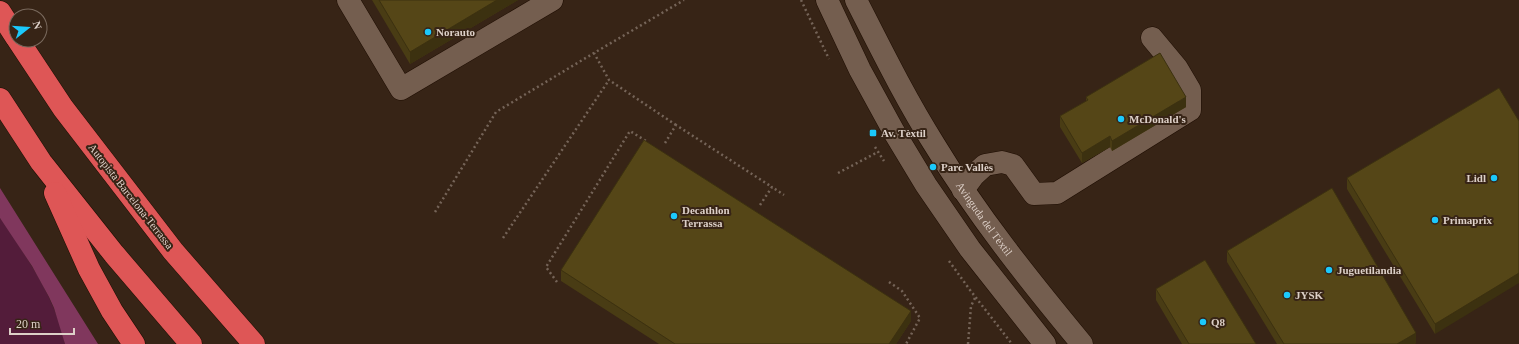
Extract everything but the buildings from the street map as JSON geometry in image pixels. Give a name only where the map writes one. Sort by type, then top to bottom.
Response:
[{"type":"highway","points":[[0,12],[8,24]]},
{"type":"highway","name":"Autopista Barcelona-Terrassa","points":[[23,48],[63,108],[173,251],[254,344]]},
{"type":"highway","points":[[0,99],[41,162],[114,254],[191,344]]},
{"type":"highway","points":[[41,162],[89,269],[112,310],[134,344]]},
{"type":"street","points":[[348,0],[401,90],[552,0]]},
{"type":"street","points":[[827,0],[860,70],[894,132],[926,185],[970,249],[1045,344]]},
{"type":"street","name":"Avinguda del Tèxtil","points":[[856,0],[906,96],[934,144],[964,190],[994,232],[1082,344]]},
{"type":"street","points":[[964,190],[974,175],[985,165],[1002,162],[1013,165],[1034,194],[1057,193],[1190,110],[1190,90],[1177,68],[1152,38]]},
{"type":"path","points":[[434,212],[496,112],[684,0]]},
{"type":"path","points":[[594,54],[609,80],[784,195]]},
{"type":"path","points":[[503,238],[609,80]]},
{"type":"path","points":[[665,143],[676,125]]},
{"type":"path","points":[[557,282],[546,267],[630,131],[646,142]]},
{"type":"path","points":[[760,205],[772,187]]},
{"type":"path","points":[[889,282],[902,291],[920,318],[906,344]]},
{"type":"path","points":[[968,344],[971,306],[978,292]]},
{"type":"shaded area","points":[[0,188],[98,344],[65,344],[49,297],[32,266],[0,218]]},
{"type":"shaded area","points":[[0,218],[28,260],[48,294],[58,318],[65,344],[0,344]]},
{"type":"place","name":"Norauto","points":[[428,32]]},
{"type":"place","name":"McDonald's","points":[[1121,119]]},
{"type":"place","name":"Av. Tèxtil","points":[[873,133]]},
{"type":"place","name":"Parc Vallès","points":[[933,167]]},
{"type":"place","name":"Lidl","points":[[1494,178]]},
{"type":"place","name":"Decathlon Terrassa","points":[[674,216]]},
{"type":"place","name":"Primaprix","points":[[1435,220]]},
{"type":"place","name":"Juguetilandia","points":[[1329,270]]},
{"type":"place","name":"JYSK","points":[[1287,295]]},
{"type":"place","name":"Q8","points":[[1203,322]]}]
